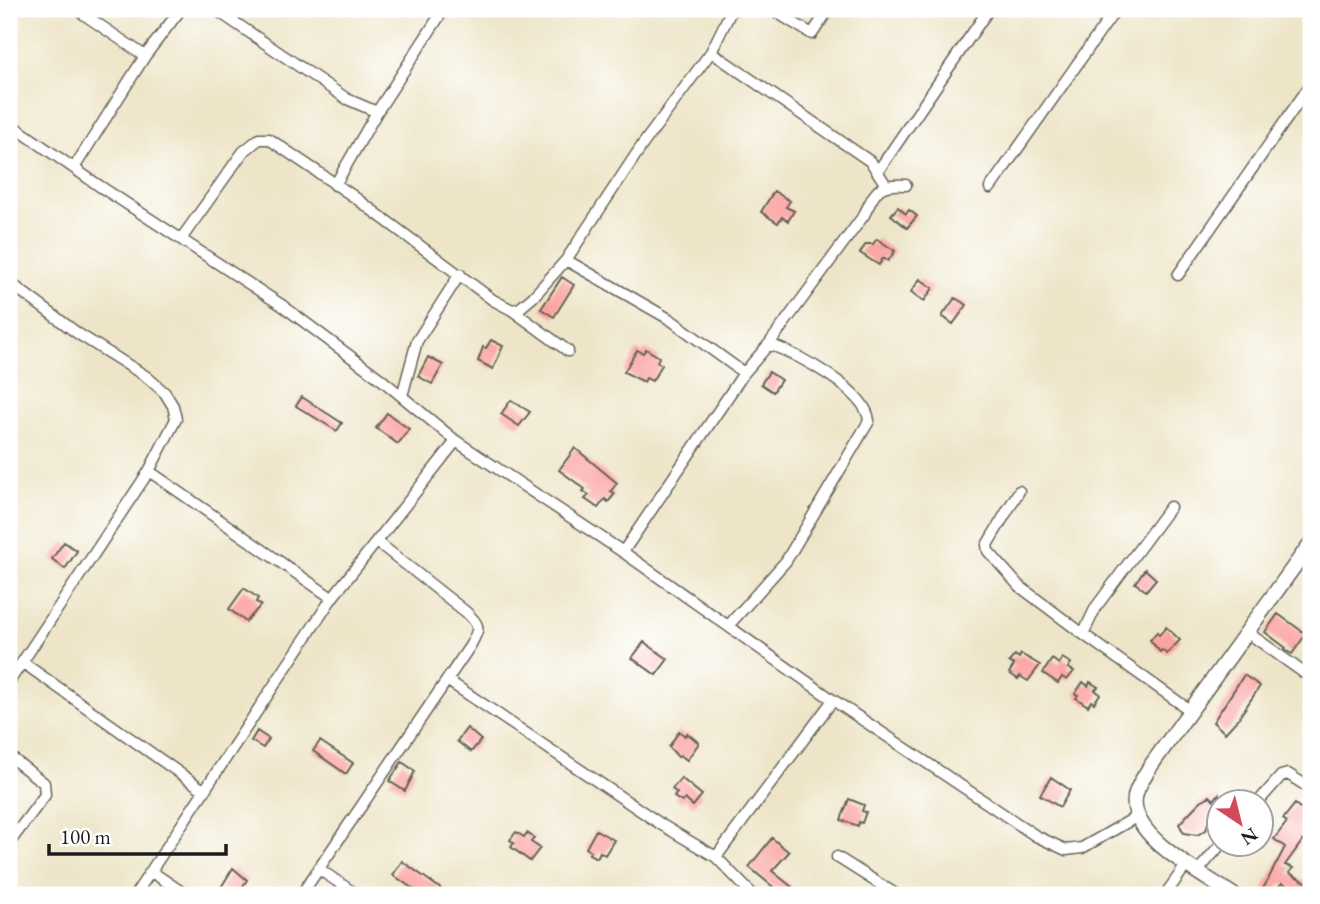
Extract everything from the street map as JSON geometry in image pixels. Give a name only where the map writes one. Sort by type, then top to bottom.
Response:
[{"type":"street","points":[[76,9],[145,56]]},
{"type":"street","points":[[74,168],[145,56],[181,9]]},
{"type":"street","points":[[215,9],[347,99],[377,112]]},
{"type":"street","points":[[335,184],[377,112],[444,9]]},
{"type":"street","points":[[512,310],[520,308],[533,297],[566,260],[635,155],[711,51],[732,9]]},
{"type":"street","points":[[771,9],[812,34],[829,9]]},
{"type":"street","points":[[878,172],[989,9]]},
{"type":"street","points":[[989,188],[1116,9]]},
{"type":"street","points":[[711,51],[871,162],[886,185]]},
{"type":"street","points":[[1178,275],[1311,84]]},
{"type":"street","points":[[9,123],[283,306],[402,396],[456,441],[623,552],[833,700],[1036,836],[1066,850],[1082,848],[1138,816]]},
{"type":"street","points":[[181,239],[243,152],[259,139],[269,139],[568,351]]},
{"type":"street","points":[[623,552],[744,373],[769,344],[864,215],[878,188],[886,185],[906,186]]},
{"type":"street","points":[[566,260],[671,320],[744,373]]},
{"type":"street","points":[[402,396],[418,341],[460,274]]},
{"type":"street","points":[[9,282],[77,333],[147,377],[165,393],[173,406],[176,419],[149,471],[9,682]]},
{"type":"street","points":[[728,626],[786,561],[869,421],[864,404],[854,393],[791,351],[769,344]]},
{"type":"street","points":[[135,895],[332,598],[456,441]]},
{"type":"street","points":[[149,471],[332,598]]},
{"type":"street","points":[[1019,491],[987,545],[988,551],[1019,586],[1191,711]]},
{"type":"street","points":[[1083,634],[1096,607],[1170,507]]},
{"type":"street","points":[[301,895],[479,630],[478,624],[466,612],[376,541]]},
{"type":"street","points":[[1233,895],[1158,845],[1146,832],[1138,816],[1136,793],[1152,764],[1311,543]]},
{"type":"street","points":[[1247,632],[1311,678]]},
{"type":"street","points":[[22,662],[205,791]]},
{"type":"street","points":[[447,680],[662,825],[716,857],[752,895]]},
{"type":"street","points":[[716,857],[833,700]]},
{"type":"street","points":[[9,756],[44,783],[46,788],[45,795],[9,843]]},
{"type":"street","points":[[1271,788],[1281,776],[1288,774],[1311,789]]},
{"type":"street","points":[[837,857],[897,895]]},
{"type":"street","points":[[1165,895],[1204,858]]},
{"type":"street","points":[[319,869],[357,895]]},
{"type":"street","points":[[152,872],[187,895]]},
{"type":"building","points":[[774,191],[790,201],[786,207],[794,211],[788,221],[782,217],[778,223],[761,212]]},
{"type":"building","points":[[898,207],[906,214],[909,210],[917,216],[907,228],[891,215]]},
{"type":"building","points":[[877,239],[895,251],[888,261],[883,258],[879,265],[860,253],[866,244],[873,244]]},
{"type":"building","points":[[562,277],[574,285],[554,317],[541,309]]},
{"type":"building","points":[[920,279],[933,288],[924,301],[911,292]]},
{"type":"building","points":[[955,298],[967,305],[953,324],[942,316]]},
{"type":"building","points":[[491,340],[503,346],[493,369],[478,361],[483,347],[486,348]]},
{"type":"building","points":[[646,349],[659,357],[657,362],[662,365],[652,381],[646,378],[644,382],[624,372],[637,350],[643,353]]},
{"type":"building","points":[[428,357],[443,365],[432,384],[418,376]]},
{"type":"building","points":[[769,372],[781,380],[773,392],[761,384]]},
{"type":"building","points":[[302,397],[342,423],[337,431],[296,406]]},
{"type":"building","points":[[511,400],[530,412],[519,426],[501,414]]},
{"type":"building","points":[[387,413],[409,429],[398,444],[376,428]]},
{"type":"building","points":[[575,448],[617,483],[611,491],[615,494],[608,502],[605,499],[598,508],[585,499],[589,495],[583,491],[585,489],[559,470]]},
{"type":"building","points":[[64,542],[77,551],[65,569],[52,559]]},
{"type":"building","points":[[1145,569],[1156,579],[1146,591],[1135,583]]},
{"type":"building","points":[[244,588],[258,598],[256,602],[261,605],[246,622],[229,609]]},
{"type":"building","points":[[1278,614],[1306,634],[1292,654],[1265,632]]},
{"type":"building","points":[[1166,627],[1180,640],[1167,654],[1162,650],[1160,652],[1150,640]]},
{"type":"building","points":[[644,642],[668,659],[656,675],[632,658]]},
{"type":"building","points":[[1021,654],[1040,665],[1028,681],[1009,673],[1014,665],[1009,662],[1015,655],[1019,658]]},
{"type":"building","points":[[1062,658],[1071,663],[1068,668],[1074,671],[1067,680],[1062,677],[1058,683],[1043,673],[1052,659],[1059,664]]},
{"type":"building","points":[[1244,675],[1260,686],[1225,733],[1213,722]]},
{"type":"building","points":[[1083,682],[1088,686],[1090,682],[1098,687],[1095,690],[1100,694],[1094,703],[1091,701],[1088,706],[1076,698],[1078,695],[1075,694]]},
{"type":"building","points":[[467,728],[481,740],[471,752],[457,741]]},
{"type":"building","points":[[257,731],[269,739],[263,748],[251,741]]},
{"type":"building","points":[[679,731],[685,736],[687,733],[699,743],[687,760],[680,755],[678,757],[669,747]]},
{"type":"building","points":[[320,741],[353,763],[346,774],[313,751]]},
{"type":"building","points":[[402,762],[415,771],[405,791],[389,781]]},
{"type":"building","points":[[1051,777],[1070,790],[1060,807],[1040,795]]},
{"type":"building","points":[[681,778],[702,795],[693,806],[685,799],[682,802],[674,797],[677,793],[672,789]]},
{"type":"building","points":[[849,799],[864,805],[862,811],[866,812],[858,826],[841,820]]},
{"type":"building","points":[[1204,799],[1204,831],[1197,835],[1184,833],[1179,824]]},
{"type":"building","points":[[1295,804],[1309,815],[1311,820],[1311,846],[1303,840],[1285,865],[1293,868],[1289,873],[1308,883],[1311,895],[1297,895],[1299,892],[1282,883],[1272,895],[1263,889],[1285,847],[1274,839],[1287,822],[1283,819]]},
{"type":"building","points":[[596,830],[614,840],[605,855],[600,852],[597,858],[589,854],[590,851],[586,848]]},
{"type":"building","points":[[516,832],[524,837],[527,833],[534,838],[531,842],[540,848],[530,861],[511,847],[514,843],[510,840]]},
{"type":"building","points":[[772,838],[789,852],[772,871],[792,887],[786,895],[774,895],[778,891],[749,867]]},
{"type":"building","points":[[402,861],[441,889],[437,895],[422,895],[393,875]]},
{"type":"building","points":[[233,868],[247,880],[237,895],[229,895],[220,889]]}]
